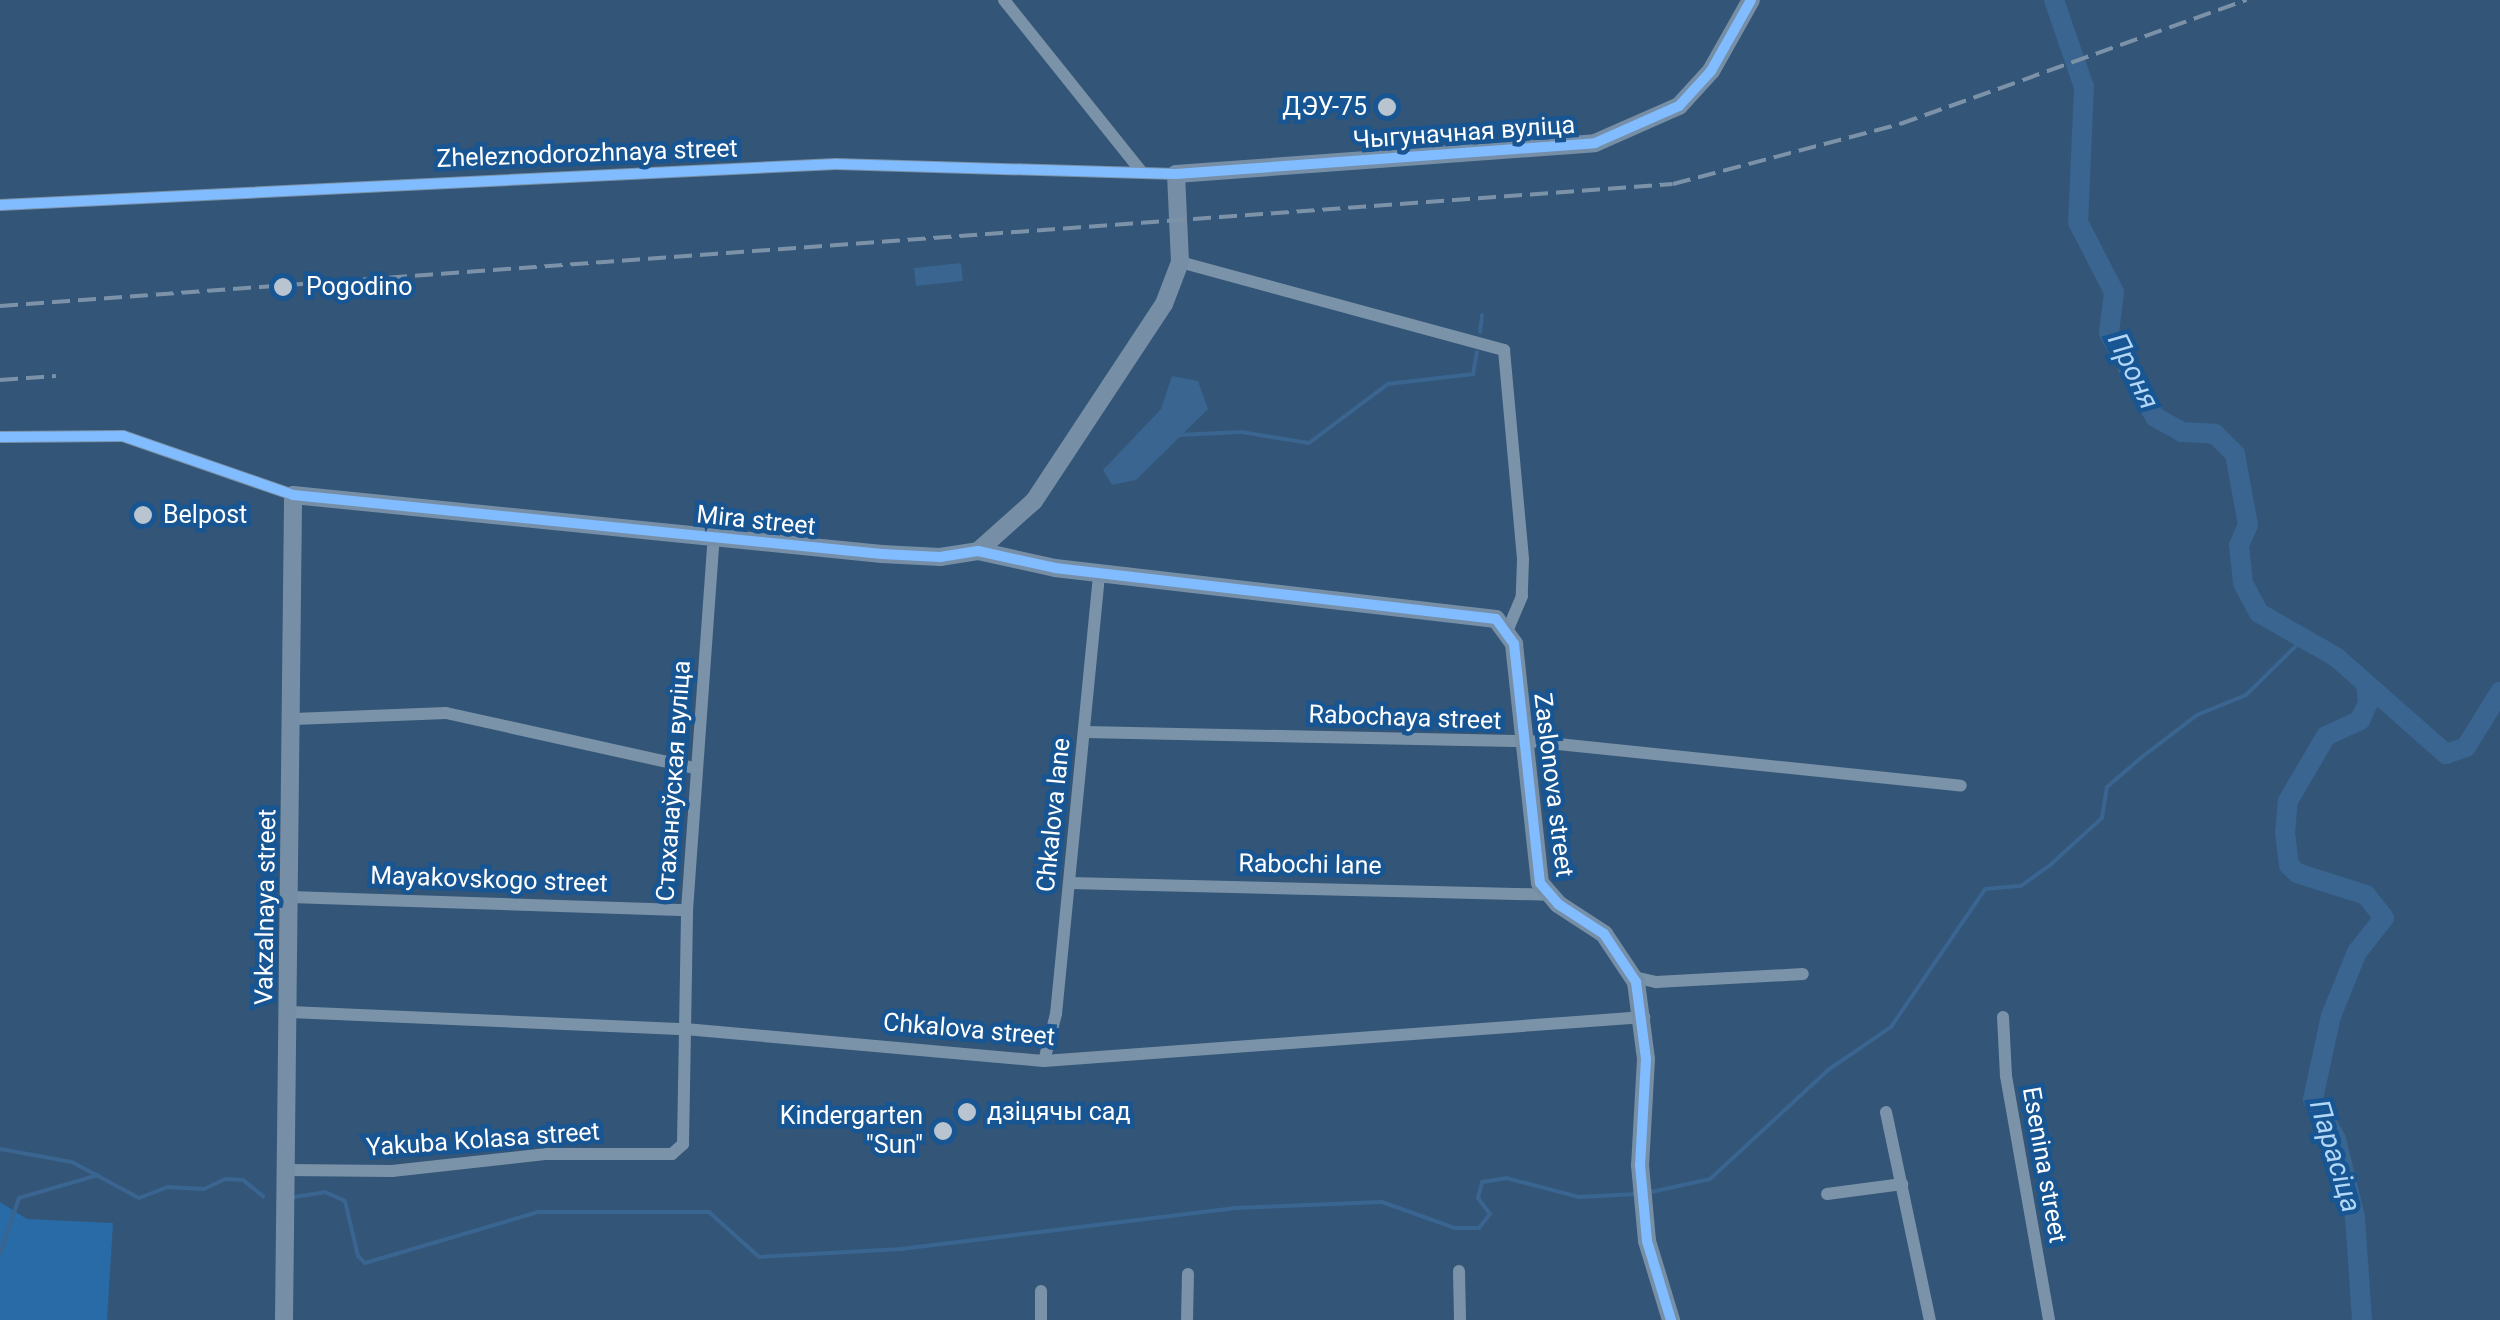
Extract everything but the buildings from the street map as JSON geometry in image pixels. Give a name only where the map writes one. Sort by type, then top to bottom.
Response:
[{"type":"street","points":[[1004,0],[1141,171]]},
{"type":"street","name":"Чыгуначная вуліца","points":[[1176,174],[1594,143],[1679,106],[1712,72],[1750,0]]},
{"type":"street","name":"Zheleznodorozhnaya street","points":[[0,204],[817,165],[1176,174]]},
{"type":"street","points":[[978,551],[1016,522],[1086,429],[1164,304],[1180,262],[1176,174]]},
{"type":"street","name":"Zaslonova street","points":[[1180,262],[1504,350],[1523,560],[1522,596],[1507,631],[1529,741],[1537,864],[1549,895],[1604,934],[1634,977],[1644,1017],[1642,1194],[1647,1242],[1672,1320]]},
{"type":"street","name":"Mira street","points":[[0,437],[123,436],[293,495],[940,558],[978,551],[987,558],[1479,614],[1507,631]]},
{"type":"street","name":"Vakzalnaya street","points":[[284,1320],[294,719],[293,495]]},
{"type":"street","name":"Стаханаўская вуліца","points":[[685,1029],[695,768],[714,536]]},
{"type":"street","name":"Chkalova lane","points":[[1044,1061],[1070,884],[1099,572]]},
{"type":"street","points":[[294,719],[446,713],[695,768]]},
{"type":"street","name":"Rabochaya street","points":[[1085,732],[1529,741],[1961,786]]},
{"type":"street","name":"Rabochi lane","points":[[1070,884],[1549,895]]},
{"type":"street","name":"Mayakovskogo street","points":[[290,897],[687,910]]},
{"type":"street","points":[[1634,977],[1656,982],[1803,974]]},
{"type":"street","name":"Chkalova street","points":[[290,1012],[685,1029],[1044,1061],[1644,1017]]},
{"type":"street","name":"Esenina street","points":[[2003,1017],[2006,1076],[2049,1320]]},
{"type":"street","name":"Yakuba Kolasa street","points":[[287,1170],[392,1171],[547,1154],[672,1154],[683,1144],[685,1029]]},
{"type":"street","points":[[1886,1112],[1930,1320]]},
{"type":"street","points":[[1827,1194],[1902,1184]]},
{"type":"street","points":[[1460,1271],[1460,1320]]},
{"type":"street","points":[[1187,1320],[1188,1274]]},
{"type":"street","points":[[1040,1292],[1040,1320]]},
{"type":"shaded area","points":[[961,263],[963,281],[916,286],[914,268]]},
{"type":"shaded area","points":[[1172,376],[1198,381],[1208,409],[1136,480],[1112,485],[1103,470],[1161,409]]},
{"type":"shaded area","points":[[0,1202],[27,1219],[113,1223],[107,1320],[0,1320]]},
{"type":"waterway","name":"Проня","points":[[2054,0],[2084,87],[2078,222],[2114,292],[2109,333],[2155,417],[2182,432],[2215,434],[2235,454],[2248,525],[2239,545],[2243,583],[2259,613],[2336,657],[2446,754],[2466,747],[2500,692]]},
{"type":"waterway","points":[[1480,332],[1482,315]]},
{"type":"waterway","points":[[1179,435],[1241,432],[1309,443],[1388,384],[1473,374],[1477,352]]},
{"type":"waterway","points":[[1651,1192],[1710,1179],[1828,1070],[1891,1027],[1985,889],[2021,886],[2049,866],[2102,818],[2107,787],[2197,715],[2246,695],[2302,640]]},
{"type":"waterway","name":"Парасіца","points":[[2362,1320],[2355,1217],[2336,1139],[2313,1099],[2331,1016],[2357,952],[2384,918],[2366,895],[2297,873],[2289,865],[2285,833],[2288,801],[2326,736],[2360,720],[2368,703],[2366,684]]},
{"type":"waterway","points":[[0,1149],[72,1162],[139,1198],[167,1187],[204,1189],[225,1179],[243,1180],[263,1196]]},
{"type":"waterway","points":[[0,1253],[19,1198],[98,1175]]},
{"type":"waterway","points":[[294,1197],[325,1192],[345,1201],[358,1256],[365,1263],[538,1212],[709,1212],[759,1257],[901,1249],[1235,1208],[1382,1202],[1455,1228],[1479,1228],[1490,1214],[1478,1198],[1482,1182],[1506,1178],[1579,1197],[1637,1194]]},
{"type":"railway","points":[[0,306],[1673,184],[1900,124],[2247,0]]},
{"type":"railway","points":[[0,380],[56,376]]},
{"type":"cycle path","points":[[0,205],[836,164],[1176,174],[1595,143],[1679,106],[1711,71],[1751,0]]},
{"type":"cycle path","points":[[0,437],[123,436],[293,495],[882,554],[940,557],[978,551],[1055,568],[1496,619],[1514,644],[1540,883],[1558,904],[1604,934],[1636,982],[1646,1059],[1640,1165],[1647,1241],[1671,1320]]},
{"type":"place","name":"ДЭУ-75","points":[[1387,107]]},
{"type":"place","name":"Pogodino","points":[[283,287]]},
{"type":"place","name":"Belpost","points":[[143,515]]},
{"type":"place","name":"дзіцячы сад","points":[[967,1112]]},
{"type":"place","name":"Kindergarten \"Sun\"","points":[[943,1131]]}]
